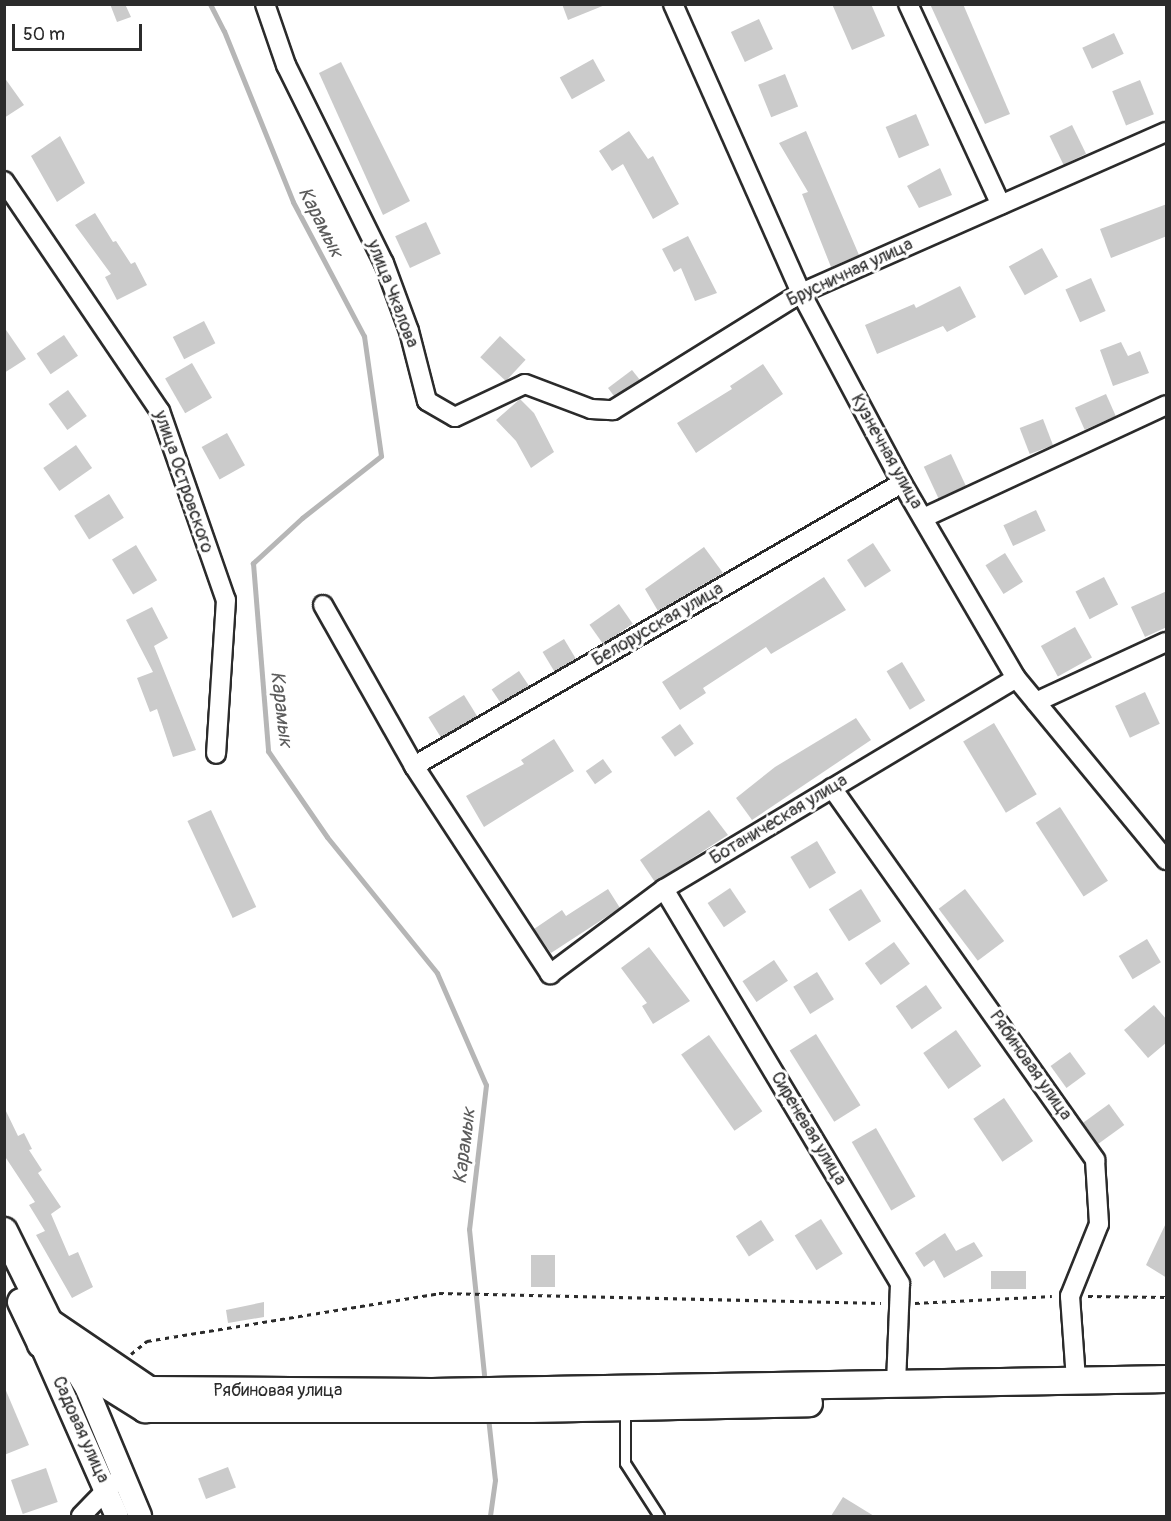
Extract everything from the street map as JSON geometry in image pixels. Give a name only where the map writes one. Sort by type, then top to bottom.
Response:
[{"type":"main road","points":[[4,1232],[45,1333]]},
{"type":"main road","points":[[4,1269],[45,1333],[73,1364],[145,1409],[432,1401]]},
{"type":"main road","name":"Рябиновая улица","points":[[45,1333],[115,1367],[149,1390],[432,1401],[624,1398]]},
{"type":"main road","points":[[624,1398],[896,1384],[1167,1379]]},
{"type":"main road","points":[[624,1398],[1167,1394]]},
{"type":"street","name":"улица Чкалова","points":[[265,4],[286,64],[384,263],[409,331],[427,401],[455,417],[525,384],[591,409],[613,410]]},
{"type":"street","name":"Кузнечная улица","points":[[673,4],[801,293],[922,519],[1016,678],[1167,860]]},
{"type":"street","points":[[908,4],[1001,205]]},
{"type":"street","name":"Брусничная улица","points":[[613,410],[801,293],[1167,132]]},
{"type":"street","name":"улица Островского","points":[[4,181],[160,411],[226,600],[216,754]]},
{"type":"street","points":[[922,519],[1167,405]]},
{"type":"street","name":"Белорусская улица","points":[[414,766],[902,483]]},
{"type":"street","points":[[323,604],[414,766]]},
{"type":"street","points":[[1036,702],[1167,642]]},
{"type":"street","name":"Ботаническая улица","points":[[414,766],[550,974],[664,889],[1016,678]]},
{"type":"street","name":"Рябиновая улица","points":[[832,788],[1095,1161],[1099,1224],[1070,1296],[1076,1380]]},
{"type":"street","name":"Сиреневая улица","points":[[664,889],[900,1284],[896,1384]]},
{"type":"street","name":"Садовая улица","points":[[45,1333],[117,1516]]},
{"type":"street","name":"Садовая улица","points":[[73,1364],[140,1516]]},
{"type":"street","points":[[81,1516],[122,1474]]},
{"type":"lane","points":[[624,1398],[625,1463],[659,1516]]},
{"type":"path","points":[[115,1367],[147,1341],[439,1293],[899,1304],[1070,1296],[1167,1297]]},
{"type":"building","points":[[110,4],[125,4],[131,17],[117,22]]},
{"type":"building","points":[[562,4],[605,4],[605,5],[568,20]]},
{"type":"building","points":[[832,4],[871,4],[885,36],[852,50]]},
{"type":"building","points":[[930,4],[963,4],[1010,114],[985,124]]},
{"type":"building","points":[[759,19],[773,49],[745,62],[731,32]]},
{"type":"building","points":[[1114,33],[1124,54],[1092,69],[1082,48]]},
{"type":"building","points":[[593,59],[605,81],[572,99],[560,77]]},
{"type":"building","points":[[341,62],[410,201],[383,215],[319,73]]},
{"type":"building","points":[[785,74],[798,106],[771,117],[758,85]]},
{"type":"building","points":[[4,77],[24,105],[4,118]]},
{"type":"building","points":[[1140,80],[1154,114],[1126,126],[1112,91]]},
{"type":"building","points":[[916,114],[929,145],[899,158],[886,127]]},
{"type":"building","points":[[1072,125],[1086,154],[1064,165],[1050,136]]},
{"type":"building","points":[[629,131],[648,159],[653,156],[679,204],[653,219],[623,164],[612,171],[599,151]]},
{"type":"building","points":[[806,131],[859,255],[831,267],[802,194],[808,192],[779,143]]},
{"type":"building","points":[[60,136],[85,183],[57,202],[31,156]]},
{"type":"building","points":[[940,168],[952,195],[919,208],[907,186]]},
{"type":"building","points":[[1167,204],[1167,236],[1111,258],[1100,229]]},
{"type":"building","points":[[95,213],[113,242],[116,241],[131,264],[135,262],[147,285],[117,300],[105,277],[111,274],[75,225]]},
{"type":"building","points":[[426,222],[441,254],[410,268],[395,236]]},
{"type":"building","points":[[688,236],[717,293],[695,301],[681,268],[674,272],[662,249]]},
{"type":"building","points":[[1042,248],[1058,277],[1025,295],[1009,266]]},
{"type":"building","points":[[1091,278],[1106,311],[1080,322],[1065,289]]},
{"type":"building","points":[[960,286],[976,317],[947,332],[943,326],[877,354],[865,325],[914,304],[916,308]]},
{"type":"building","points":[[204,321],[215,343],[184,359],[173,337]]},
{"type":"building","points":[[4,327],[26,359],[4,373]]},
{"type":"building","points":[[64,335],[78,356],[51,374],[37,353]]},
{"type":"building","points":[[500,336],[526,360],[506,381],[480,357]]},
{"type":"building","points":[[1121,342],[1128,356],[1140,351],[1149,373],[1113,386],[1100,350]]},
{"type":"building","points":[[192,363],[212,398],[185,413],[165,378]]},
{"type":"building","points":[[763,364],[783,394],[696,453],[677,423],[732,389],[730,386]]},
{"type":"building","points":[[632,370],[640,380],[614,396],[608,388]]},
{"type":"building","points":[[68,390],[87,416],[67,430],[49,404]]},
{"type":"building","points":[[1106,394],[1116,416],[1085,430],[1075,408]]},
{"type":"building","points":[[520,399],[534,413],[554,452],[531,468],[516,441],[496,420]]},
{"type":"building","points":[[1043,419],[1053,445],[1030,454],[1020,428]]},
{"type":"building","points":[[227,433],[245,465],[220,479],[202,447]]},
{"type":"building","points":[[76,445],[92,468],[59,491],[43,468]]},
{"type":"building","points":[[951,454],[966,486],[939,498],[924,467]]},
{"type":"building","points":[[109,494],[124,518],[89,539],[74,516]]},
{"type":"building","points":[[1036,510],[1046,531],[1013,546],[1003,525]]},
{"type":"building","points":[[873,543],[891,571],[865,588],[847,560]]},
{"type":"building","points":[[136,545],[157,580],[133,595],[112,559]]},
{"type":"building","points":[[704,547],[723,573],[658,611],[645,589]]},
{"type":"building","points":[[1005,553],[1023,582],[1004,594],[985,565]]},
{"type":"building","points":[[824,577],[846,610],[771,654],[766,647],[703,688],[706,693],[680,710],[662,682]]},
{"type":"building","points":[[1104,577],[1118,605],[1090,619],[1075,592]]},
{"type":"building","points":[[1167,591],[1167,627],[1145,637],[1131,607]]},
{"type":"building","points":[[619,604],[633,624],[603,644],[590,625]]},
{"type":"building","points":[[152,607],[168,638],[154,646],[196,750],[173,757],[157,709],[150,712],[137,678],[153,672],[126,620]]},
{"type":"building","points":[[1075,627],[1092,658],[1058,677],[1041,646]]},
{"type":"building","points":[[564,639],[576,659],[554,672],[543,652]]},
{"type":"building","points":[[902,662],[925,701],[910,710],[887,671]]},
{"type":"building","points":[[519,671],[529,686],[502,704],[492,689]]},
{"type":"building","points":[[1145,692],[1160,724],[1130,738],[1115,706]]},
{"type":"building","points":[[464,695],[477,716],[442,738],[428,717]]},
{"type":"building","points":[[856,718],[871,740],[752,820],[736,798],[775,767]]},
{"type":"building","points":[[994,723],[1037,794],[1006,813],[963,742]]},
{"type":"building","points":[[680,724],[694,744],[675,757],[661,737]]},
{"type":"building","points":[[554,739],[574,771],[484,827],[466,796],[524,764],[521,760]]},
{"type":"building","points":[[603,759],[612,772],[595,784],[586,771]]},
{"type":"building","points":[[1060,807],[1108,881],[1084,897],[1036,823]]},
{"type":"building","points":[[211,810],[256,907],[233,918],[187,821]]},
{"type":"building","points":[[709,810],[728,835],[655,882],[640,860]]},
{"type":"building","points":[[817,841],[836,873],[809,889],[790,857]]},
{"type":"building","points":[[730,888],[746,912],[724,927],[708,903]]},
{"type":"building","points":[[608,889],[620,908],[551,953],[534,929],[562,910],[566,916]]},
{"type":"building","points":[[861,889],[881,921],[849,941],[829,909]]},
{"type":"building","points":[[965,889],[1004,941],[978,961],[939,909]]},
{"type":"building","points":[[1147,939],[1161,962],[1133,979],[1119,956]]},
{"type":"building","points":[[894,942],[910,964],[881,985],[865,963]]},
{"type":"building","points":[[649,947],[690,1001],[653,1024],[642,1006],[647,1003],[621,968]]},
{"type":"building","points":[[774,960],[788,981],[756,1002],[742,981]]},
{"type":"building","points":[[817,972],[834,999],[810,1014],[793,987]]},
{"type":"building","points":[[926,985],[942,1008],[912,1029],[896,1006]]},
{"type":"building","points":[[1154,1005],[1167,1020],[1167,1042],[1148,1058],[1124,1030]]},
{"type":"building","points":[[956,1030],[981,1066],[948,1089],[923,1053]]},
{"type":"building","points":[[816,1034],[861,1105],[834,1122],[790,1050]]},
{"type":"building","points":[[709,1035],[762,1111],[734,1131],[681,1055]]},
{"type":"building","points":[[1070,1052],[1086,1074],[1066,1088],[1051,1066]]},
{"type":"building","points":[[1004,1098],[1033,1141],[1002,1162],[973,1119]]},
{"type":"building","points":[[1109,1104],[1124,1125],[1098,1144],[1083,1123]]},
{"type":"building","points":[[4,1107],[18,1136],[24,1133],[32,1149],[29,1150],[42,1170],[38,1173],[61,1207],[51,1214],[69,1256],[78,1252],[93,1287],[72,1298],[36,1235],[45,1231],[29,1205],[35,1202],[4,1155]]},
{"type":"building","points":[[876,1128],[916,1196],[891,1210],[852,1142]]},
{"type":"building","points":[[821,1219],[843,1254],[816,1270],[795,1235]]},
{"type":"building","points":[[761,1220],[774,1240],[749,1256],[736,1236]]},
{"type":"building","points":[[1167,1221],[1167,1278],[1146,1265]]},
{"type":"building","points":[[945,1233],[956,1251],[974,1242],[983,1256],[944,1278],[934,1260],[924,1267],[915,1253]]},
{"type":"building","points":[[531,1255],[555,1255],[555,1287],[531,1287]]},
{"type":"building","points":[[991,1271],[1026,1271],[1026,1289],[991,1289]]},
{"type":"building","points":[[264,1302],[264,1317],[228,1323],[226,1310]]},
{"type":"building","points":[[4,1386],[29,1445],[4,1455]]},
{"type":"building","points":[[228,1467],[236,1488],[206,1499],[198,1478]]},
{"type":"building","points":[[46,1468],[58,1502],[23,1514],[11,1480]]},
{"type":"building","points":[[843,1497],[874,1516],[831,1516]]},
{"type":"waterway","name":"Карамык","points":[[210,4],[224,31],[293,202],[364,336],[381,456],[302,518],[253,563],[268,751],[327,837],[437,973],[486,1085],[469,1229],[485,1384]]},
{"type":"waterway","name":"Карамык","points":[[488,1417],[495,1480],[490,1516]]}]
